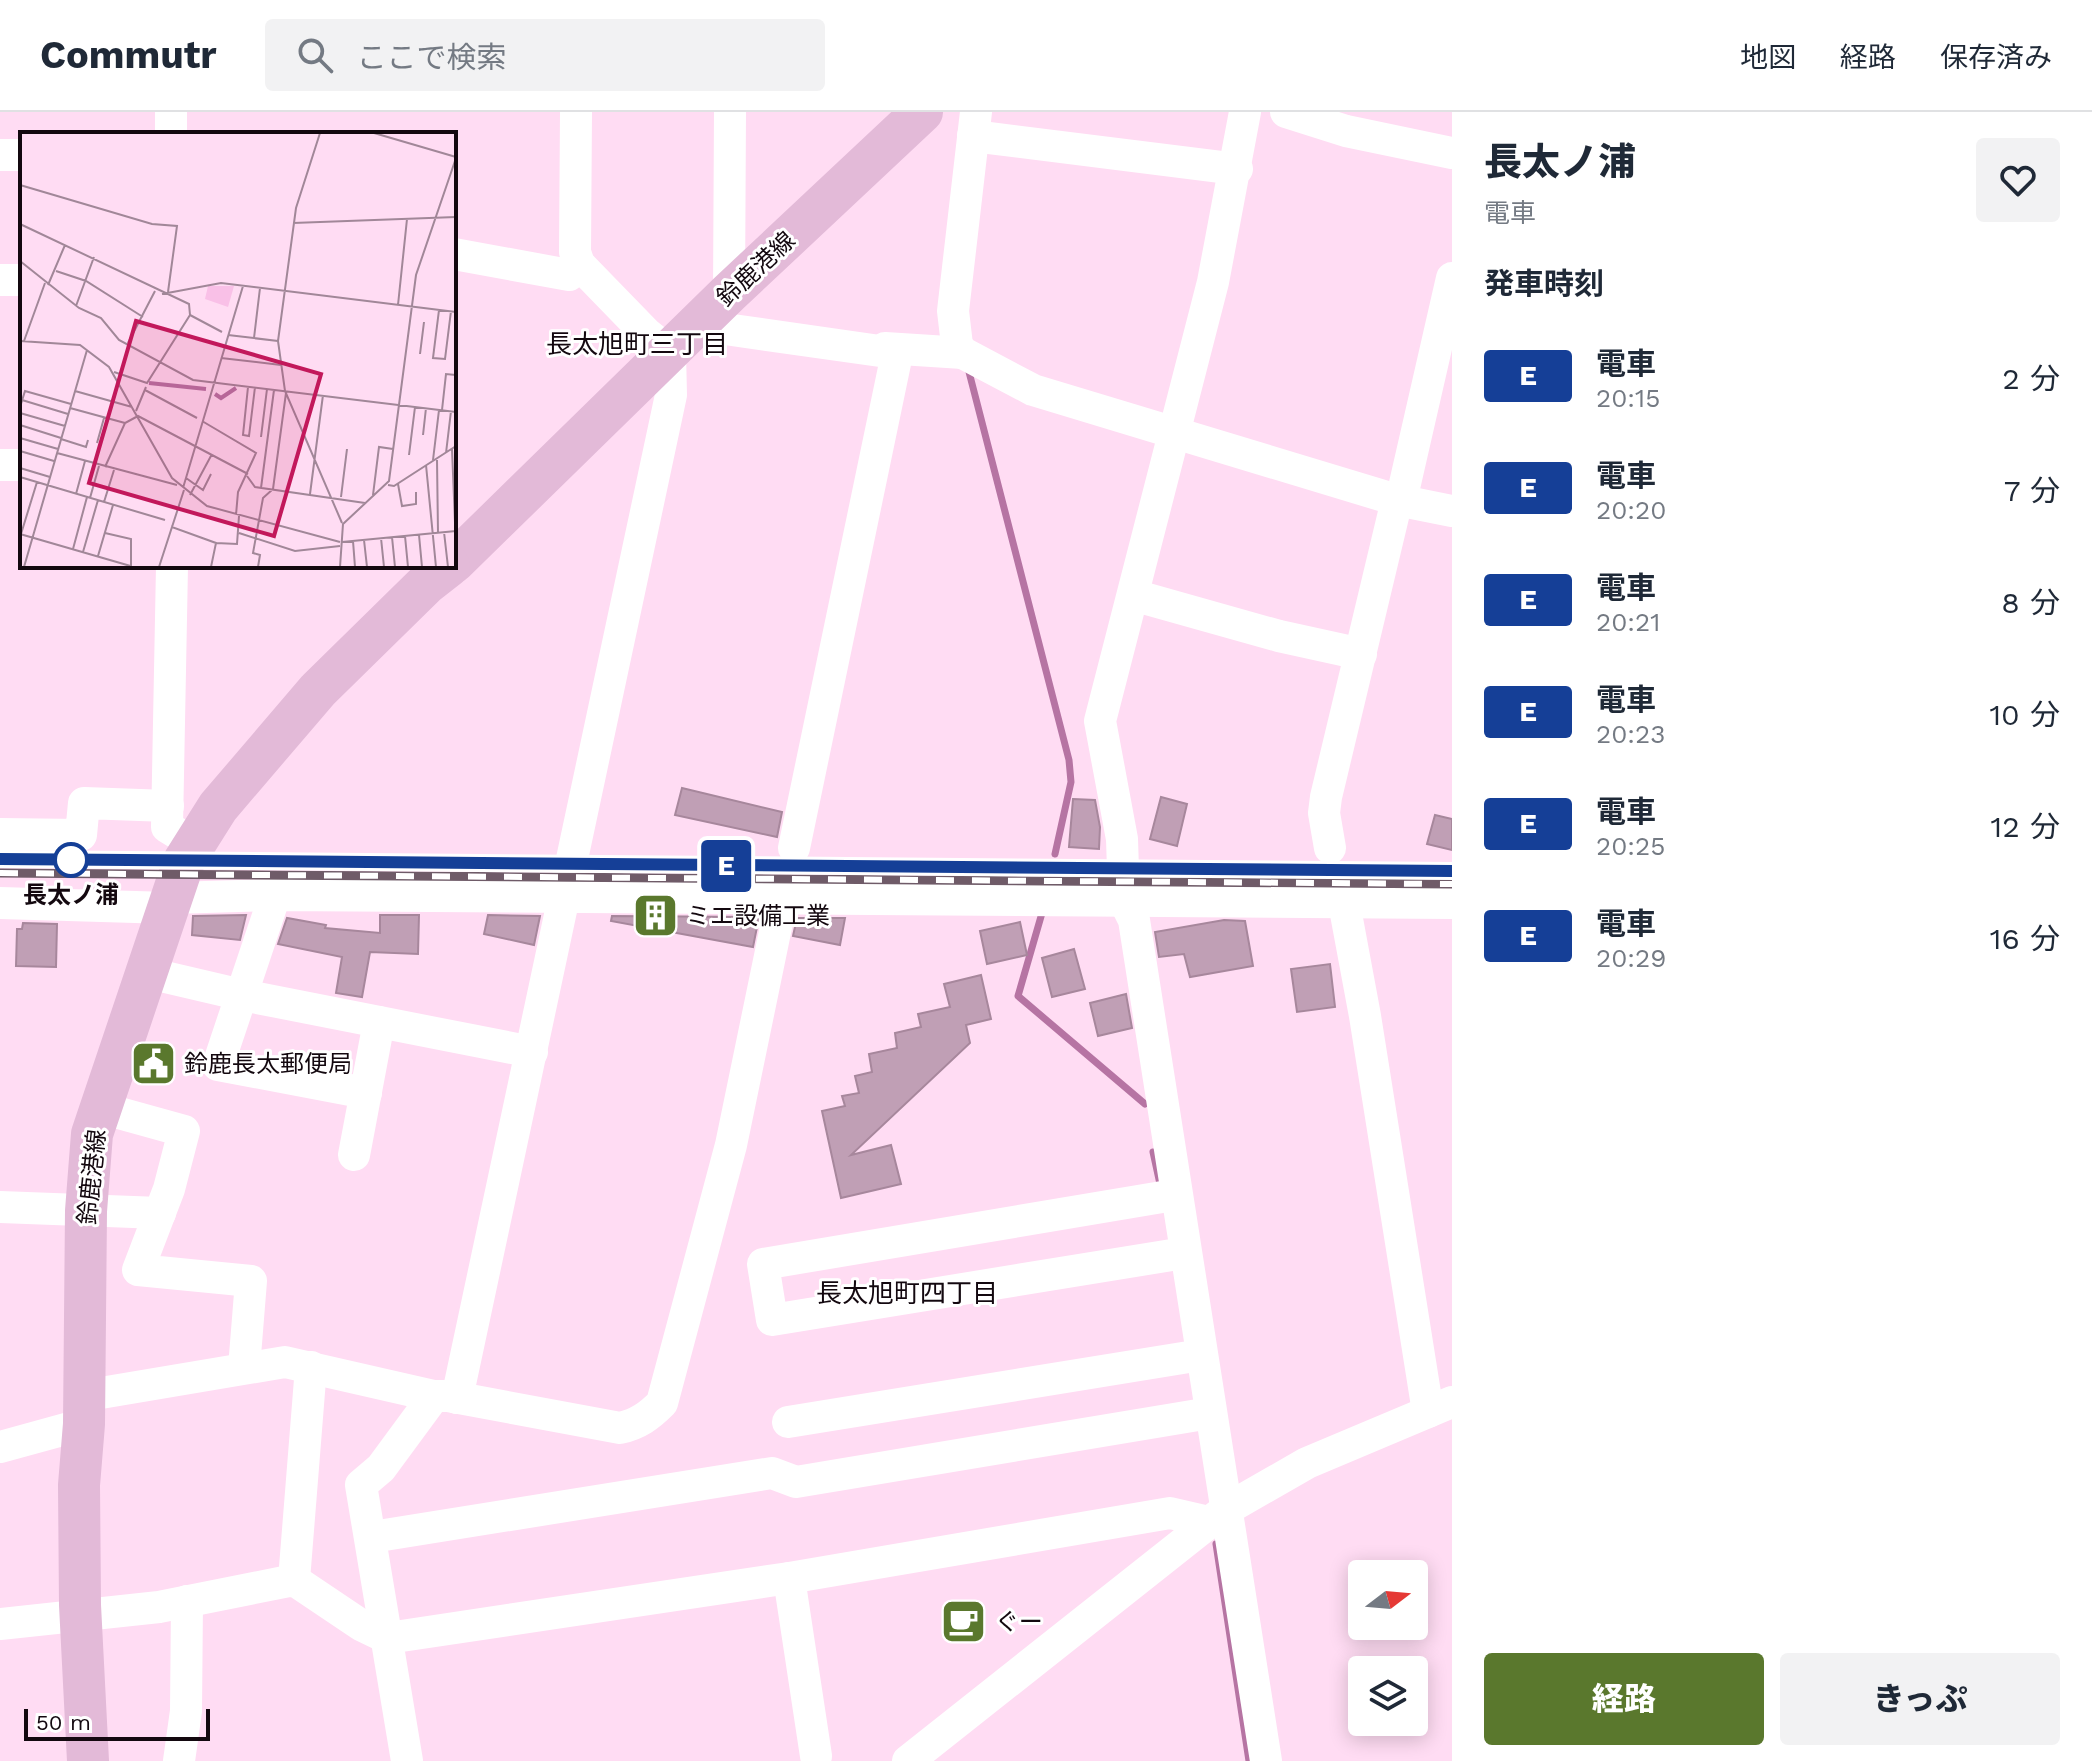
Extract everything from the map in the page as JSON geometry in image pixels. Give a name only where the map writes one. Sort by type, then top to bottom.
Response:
[{"type":"main road","name":"鈴鹿港線","points":[[456,560],[729,293],[922,112]]},
{"type":"main road","name":"鈴鹿港線","points":[[88,1761],[79,1485],[84,1410],[86,1211],[92,1134],[184,861],[224,798],[274,737],[426,584],[446,568]]},
{"type":"street","points":[[576,112],[575,252],[579,264],[646,333],[880,351],[898,349],[963,353],[1033,390],[1399,500],[1452,511]]},
{"type":"street","points":[[729,293],[730,112]]},
{"type":"street","points":[[1245,112],[1237,169],[1213,282],[1171,433],[1100,721],[1122,839],[1124,900],[1134,920],[1210,1413],[1217,1516],[1266,1761]]},
{"type":"street","points":[[1286,112],[1346,131],[1452,153]]},
{"type":"street","points":[[963,353],[957,345],[953,311],[975,124],[1237,169]]},
{"type":"street","points":[[456,254],[569,275],[579,264]]},
{"type":"street","points":[[1330,848],[1324,813],[1326,797],[1452,278]]},
{"type":"street","points":[[407,1761],[361,1485],[381,1468],[446,1397],[532,1052],[684,338]]},
{"type":"street","points":[[794,848],[898,349]]},
{"type":"street","points":[[172,568],[167,827],[195,844]]},
{"type":"street","points":[[1133,595],[1279,636],[1361,654]]},
{"type":"street","points":[[0,834],[81,835],[84,803],[168,806]]},
{"type":"street","points":[[275,895],[218,1065],[366,1093]]},
{"type":"street","points":[[0,903],[170,903],[275,895],[1452,903]]},
{"type":"street","points":[[0,1447],[84,1410],[244,1368],[285,1362],[446,1397],[620,1428],[634,1425],[662,1403],[731,1145],[782,898]]},
{"type":"street","points":[[908,1761],[1217,1516],[1307,1463],[1440,1407],[1344,903]]},
{"type":"street","points":[[148,973],[242,995],[532,1052]]},
{"type":"street","points":[[354,1155],[379,1022]]},
{"type":"street","points":[[101,1108],[184,1131],[160,1213],[138,1270],[251,1281],[244,1368]]},
{"type":"street","points":[[1174,1195],[763,1264],[772,1320],[1184,1253]]},
{"type":"street","points":[[0,1207],[160,1213]]},
{"type":"street","points":[[788,1422],[1201,1355]]},
{"type":"street","points":[[294,1580],[311,1367]]},
{"type":"street","points":[[372,1537],[772,1473],[796,1482],[1210,1413]]},
{"type":"street","points":[[0,1624],[81,1618],[294,1580],[361,1625],[388,1638],[789,1578],[1170,1513],[1217,1516]]},
{"type":"street","points":[[789,1578],[816,1756]]},
{"type":"street","points":[[179,1761],[186,1711],[187,1601]]},
{"type":"building","points":[[682,788],[782,812],[777,837],[675,815]]},
{"type":"building","points":[[1161,797],[1187,804],[1177,846],[1150,839]]},
{"type":"building","points":[[1073,799],[1095,800],[1100,827],[1099,849],[1069,847]]},
{"type":"building","points":[[1435,815],[1452,819],[1452,850],[1427,844]]},
{"type":"building","points":[[246,915],[240,940],[192,935],[193,916]]},
{"type":"building","points":[[380,915],[419,915],[418,954],[370,952],[362,997],[336,993],[342,957],[278,944],[287,918],[326,925],[325,928],[380,933]]},
{"type":"building","points":[[488,915],[540,916],[534,945],[484,934]]},
{"type":"building","points":[[612,916],[759,917],[753,947],[611,921]]},
{"type":"building","points":[[797,918],[845,918],[840,945],[793,936]]},
{"type":"building","points":[[1224,920],[1245,921],[1253,966],[1190,977],[1184,954],[1159,957],[1155,932]]},
{"type":"building","points":[[1020,922],[1027,955],[987,964],[980,931]]},
{"type":"building","points":[[23,923],[57,924],[56,967],[16,966],[17,929],[22,929]]},
{"type":"building","points":[[1074,949],[1085,989],[1052,997],[1042,958]]},
{"type":"building","points":[[1330,964],[1335,1007],[1297,1012],[1291,969]]},
{"type":"building","points":[[981,975],[991,1019],[966,1025],[970,1043],[851,1155],[891,1145],[901,1184],[841,1198],[822,1111],[845,1106],[842,1096],[859,1093],[855,1076],[872,1072],[869,1054],[897,1048],[895,1033],[921,1027],[918,1014],[950,1007],[944,984]]},
{"type":"building","points":[[1126,994],[1132,1028],[1098,1036],[1090,1003]]},
{"type":"waterway","points":[[969,372],[1069,760],[1071,782],[1055,854]]},
{"type":"waterway","points":[[1042,913],[1018,996],[1145,1104]]},
{"type":"waterway","points":[[1153,1152],[1160,1184]]},
{"type":"waterway","points":[[1216,1544],[1249,1761]]},
{"type":"railway","points":[[0,859],[1452,871]]},
{"type":"railway","points":[[0,873],[1452,884]]},
{"type":"train","name":"E","points":[[0,859],[1452,871]]},
{"type":"place","name":"長太ノ浦","points":[[71,860]]},
{"type":"place","name":"ミエ設備工業","points":[[655,916]]},
{"type":"place","name":"鈴鹿長太郵便局","points":[[153,1064]]},
{"type":"place","name":"ぐー","points":[[964,1622]]},
{"type":"district","name":"長太旭町三丁目","points":[[637,344]]},
{"type":"district","name":"長太旭町四丁目","points":[[907,1293]]}]
